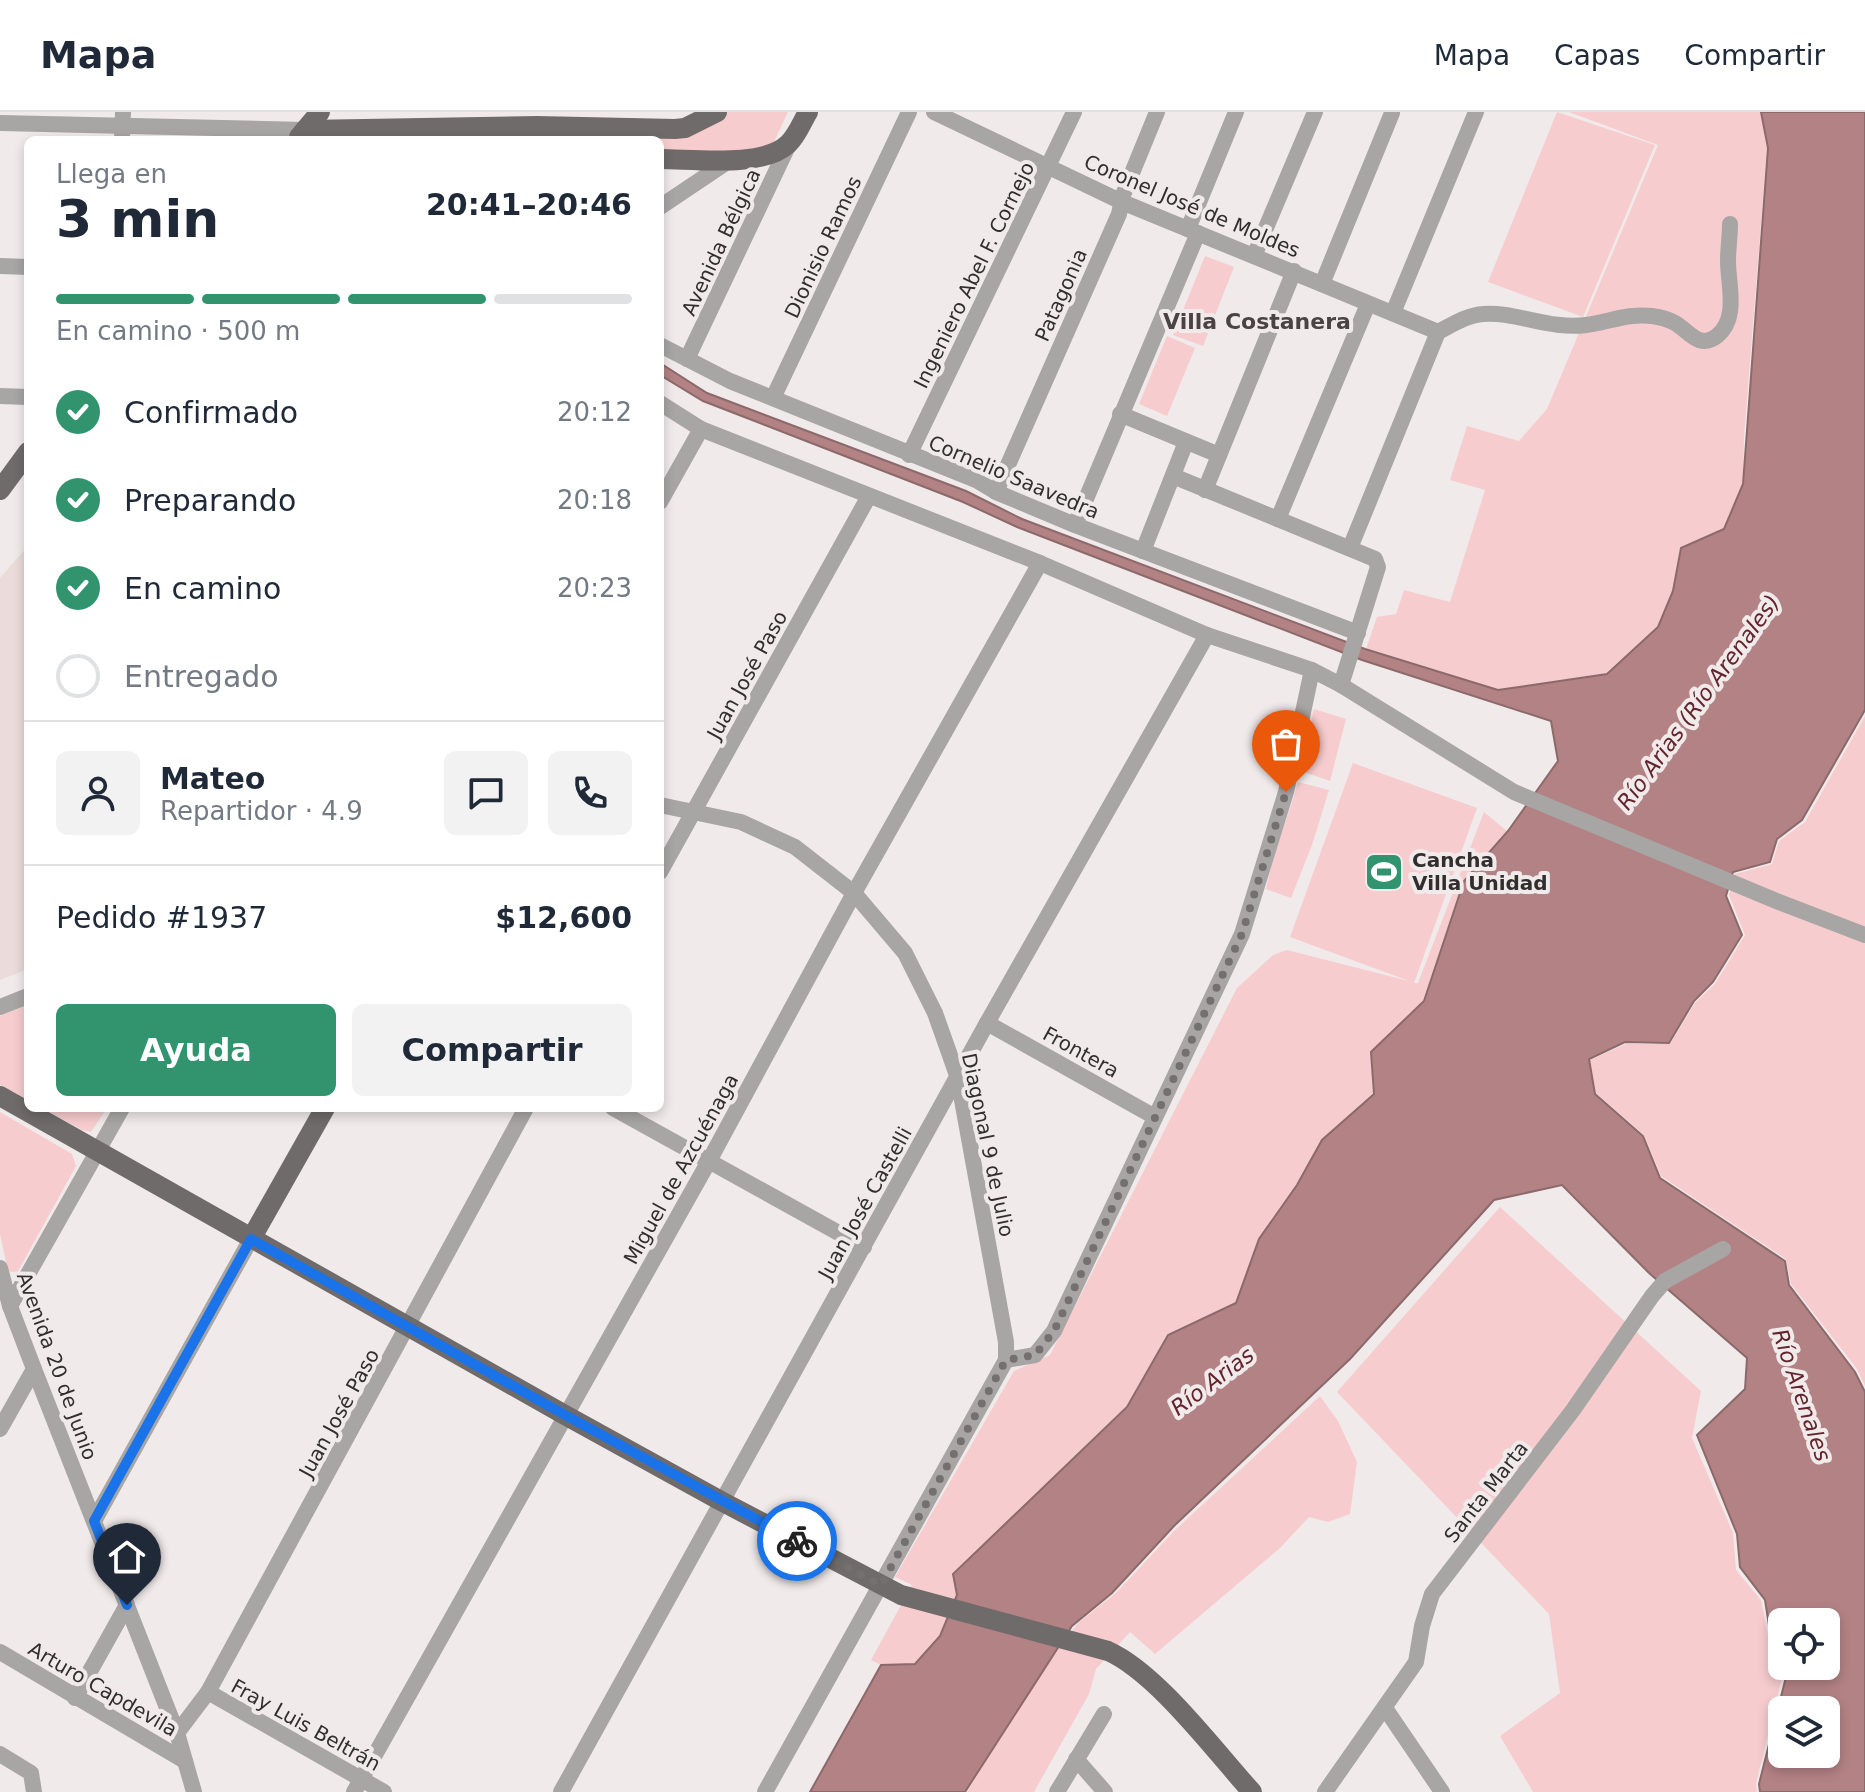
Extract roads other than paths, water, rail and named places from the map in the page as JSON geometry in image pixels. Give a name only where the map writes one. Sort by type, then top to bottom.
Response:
[{"type":"main road","points":[[301,135],[320,112]]},
{"type":"main road","points":[[301,135],[412,121],[675,129],[717,112]]},
{"type":"main road","points":[[664,159],[731,159],[771,155],[790,142],[808,112]]},
{"type":"main road","points":[[0,490],[24,457]]},
{"type":"main road","points":[[0,1096],[24,1110]]},
{"type":"main road","points":[[28,1112],[565,1415],[909,1599],[1108,1651],[1126,1659],[1143,1673],[1252,1792]]},
{"type":"main road","points":[[251,1239],[323,1112]]},
{"type":"street","name":"Dionisio Ramos","points":[[773,398],[909,112]]},
{"type":"street","name":"Coronel José de Moldes","points":[[934,112],[1122,202],[1438,332]]},
{"type":"street","name":"Ingeniero Abel F. Cornejo","points":[[909,455],[1074,112]]},
{"type":"street","name":"Patagonia","points":[[996,492],[1119,214],[1157,112]]},
{"type":"street","points":[[1075,525],[1193,231],[1236,112]]},
{"type":"street","points":[[1254,256],[1315,112]]},
{"type":"street","points":[[1393,313],[1476,112]]},
{"type":"street","points":[[1322,284],[1392,113]]},
{"type":"street","points":[[0,123],[301,135]]},
{"type":"street","name":"Avenida Bélgica","points":[[687,359],[790,142]]},
{"type":"street","points":[[664,204],[731,159]]},
{"type":"street","points":[[1350,548],[1438,332],[1468,317],[1484,313],[1563,326],[1586,325],[1636,315],[1666,319],[1678,325],[1692,339],[1702,341],[1716,337],[1725,326],[1731,309],[1728,259],[1730,224]]},
{"type":"street","points":[[0,266],[24,267]]},
{"type":"street","points":[[1205,490],[1294,271]]},
{"type":"street","points":[[1278,519],[1368,304]]},
{"type":"street","name":"Cornelio Saavedra","points":[[664,347],[773,398],[976,480],[996,492],[1075,525],[1358,633]]},
{"type":"street","points":[[0,396],[24,397]]},
{"type":"street","points":[[664,406],[701,429],[1040,563],[1207,635],[1312,670],[1514,792],[1865,935]]},
{"type":"street","points":[[1120,414],[1219,455]]},
{"type":"street","points":[[664,495],[701,429]]},
{"type":"street","points":[[1143,551],[1186,442]]},
{"type":"street","points":[[1173,476],[1375,559],[1378,567],[1341,685]]},
{"type":"street","name":"Juan José Paso","points":[[664,865],[869,496]]},
{"type":"street","name":"Miguel de Azcuénaga","points":[[358,1785],[1040,563]]},
{"type":"street","name":"Juan José Castelli","points":[[561,1792],[987,1023],[1207,635]]},
{"type":"street","points":[[765,1792],[1006,1360],[1035,1355],[1054,1331],[1242,934],[1286,792],[1312,670]]},
{"type":"street","name":"Diagonal 9 de Julio","points":[[664,806],[741,822],[795,847],[854,893],[889,932],[912,965],[935,1013],[958,1078],[1006,1342],[1006,1360]]},
{"type":"street","points":[[0,1007],[24,998]]},
{"type":"street","name":"Frontera","points":[[987,1023],[1155,1117]]},
{"type":"street","points":[[10,1306],[120,1112]]},
{"type":"street","name":"Juan José Paso","points":[[177,1733],[208,1692],[409,1328],[524,1112]]},
{"type":"street","points":[[620,1112],[864,1247]]},
{"type":"street","points":[[94,1521],[251,1239]]},
{"type":"street","name":"Santa Marta","points":[[1325,1792],[1416,1662],[1422,1626],[1432,1594],[1573,1410],[1652,1296],[1665,1281],[1723,1249]]},
{"type":"street","name":"Avenida 20 de Junio","points":[[0,1268],[10,1306],[177,1733],[194,1792]]},
{"type":"street","points":[[0,1429],[34,1369]]},
{"type":"street","points":[[75,1698],[127,1605]]},
{"type":"street","name":"Arturo Capdevila","points":[[0,1652],[185,1761]]},
{"type":"street","name":"Fray Luis Beltrán","points":[[208,1692],[358,1785],[384,1792]]},
{"type":"street","points":[[1385,1708],[1442,1792]]},
{"type":"street","points":[[1057,1792],[1104,1714]]},
{"type":"street","points":[[0,1754],[31,1773],[34,1792]]},
{"type":"street","points":[[1076,1759],[1105,1792]]},
{"type":"water","points":[[1761,112],[1865,112],[1865,710],[1802,820],[1777,839],[1770,862],[1733,872],[1726,896],[1742,935],[1713,982],[1694,1001],[1669,1043],[1625,1042],[1589,1059],[1595,1094],[1643,1136],[1660,1178],[1785,1261],[1789,1285],[1855,1372],[1865,1392],[1865,1792],[1760,1792],[1759,1784],[1768,1748],[1768,1768],[1840,1768],[1840,1696],[1781,1696],[1785,1680],[1840,1680],[1840,1608],[1768,1608],[1768,1619],[1765,1600],[1740,1567],[1737,1534],[1697,1435],[1745,1389],[1747,1358],[1649,1273],[1562,1185],[1494,1200],[1350,1359],[1174,1526],[1112,1593],[1072,1626],[965,1792],[810,1792],[881,1665],[915,1664],[940,1636],[957,1595],[953,1574],[1127,1407],[1168,1335],[1236,1303],[1259,1239],[1297,1185],[1322,1140],[1374,1094],[1371,1052],[1424,1001],[1464,881],[1508,831],[1558,761],[1551,721],[1362,660],[1017,527],[963,502],[703,401],[664,377],[664,366],[707,393],[966,491],[1022,519],[1365,649],[1498,690],[1607,674],[1658,627],[1673,591],[1681,548],[1724,529],[1743,484],[1768,148]]},
{"type":"place","name":"Cancha Villa Unidad","points":[[1384,872]]},
{"type":"district","name":"Villa Costanera","points":[[1257,321]]},
{"type":"water label","name":"Río Arias (Río Arenales)","points":[[1698,702]]},
{"type":"water label","name":"Río Arias","points":[[1212,1381]]},
{"type":"water label","name":"Río Arenales","points":[[1802,1395]]}]
